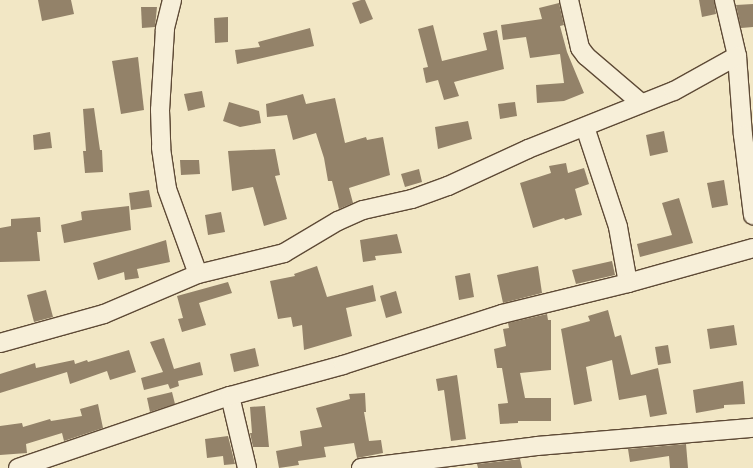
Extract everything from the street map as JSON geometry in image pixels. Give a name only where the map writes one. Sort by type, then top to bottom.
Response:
[{"type":"street","points":[[172,0],[164,29],[160,110],[161,148],[167,189],[198,274]]},
{"type":"street","points":[[569,0],[580,48],[586,56],[640,103]]},
{"type":"street","points":[[724,0],[737,56],[748,134],[753,214]]},
{"type":"street","points":[[0,343],[104,314],[198,274],[284,253],[338,221],[363,210],[412,199],[448,186],[528,149],[674,91],[737,56]]},
{"type":"street","points":[[585,127],[618,227],[628,283]]},
{"type":"street","points":[[18,468],[230,396],[343,365],[502,314],[628,283],[753,248]]},
{"type":"street","points":[[230,396],[247,468]]},
{"type":"street","points":[[361,468],[537,446],[753,428]]},
{"type":"building","points":[[38,0],[71,0],[74,14],[42,21]]},
{"type":"building","points":[[365,0],[373,19],[360,24],[352,3]]},
{"type":"building","points":[[699,0],[714,0],[716,14],[702,17]]},
{"type":"building","points":[[559,3],[564,25],[560,26],[567,52],[584,93],[564,101],[537,103],[536,85],[564,83],[560,54],[530,58],[526,37],[503,40],[501,25],[542,19],[539,8]]},
{"type":"building","points":[[753,4],[753,27],[741,28],[736,5]]},
{"type":"building","points":[[141,7],[157,7],[155,27],[142,28]]},
{"type":"building","points":[[228,17],[228,42],[215,43],[214,18]]},
{"type":"building","points":[[433,25],[442,61],[487,50],[483,33],[497,30],[504,69],[454,82],[459,96],[444,100],[438,80],[426,83],[423,68],[428,67],[418,29]]},
{"type":"building","points":[[310,28],[314,46],[237,64],[235,50],[260,47],[258,42]]},
{"type":"building","points":[[138,57],[144,110],[121,114],[112,61]]},
{"type":"building","points":[[202,91],[205,107],[188,111],[184,94]]},
{"type":"building","points":[[303,94],[306,104],[335,98],[345,143],[366,137],[367,140],[383,137],[390,175],[349,188],[353,203],[339,209],[332,181],[328,181],[324,158],[316,133],[293,140],[287,115],[267,117],[266,104]]},
{"type":"building","points":[[229,102],[259,111],[261,123],[240,127],[223,121]]},
{"type":"building","points":[[515,102],[517,116],[500,119],[498,104]]},
{"type":"building","points":[[94,108],[100,150],[102,150],[103,172],[85,173],[83,151],[86,151],[83,109]]},
{"type":"building","points":[[468,121],[472,139],[438,149],[435,127]]},
{"type":"building","points":[[664,131],[668,152],[650,156],[646,135]]},
{"type":"building","points":[[50,132],[52,148],[34,150],[33,135]]},
{"type":"building","points":[[275,149],[280,175],[275,176],[287,219],[264,226],[253,187],[232,191],[228,151]]},
{"type":"building","points":[[180,160],[199,160],[200,174],[181,175]]},
{"type":"building","points":[[566,163],[568,173],[584,168],[589,184],[575,189],[582,215],[565,220],[564,218],[533,228],[520,183],[551,173],[549,166]]},
{"type":"building","points":[[419,169],[422,182],[405,187],[401,174]]},
{"type":"building","points":[[724,180],[728,205],[712,208],[707,183]]},
{"type":"building","points":[[149,190],[152,207],[131,210],[129,193]]},
{"type":"building","points":[[679,198],[693,243],[640,257],[637,244],[672,235],[662,203]]},
{"type":"building","points":[[129,206],[131,230],[64,243],[61,225],[82,220],[81,212]]},
{"type":"building","points":[[221,212],[225,232],[208,235],[205,215]]},
{"type":"building","points":[[40,217],[41,232],[37,232],[40,261],[0,262],[0,228],[11,226],[11,219]]},
{"type":"building","points":[[397,234],[402,253],[375,256],[376,260],[363,262],[360,240]]},
{"type":"building","points":[[166,240],[170,262],[137,269],[139,278],[125,280],[124,272],[98,280],[93,263]]},
{"type":"building","points":[[612,261],[615,275],[576,284],[572,270]]},
{"type":"building","points":[[317,266],[327,297],[373,285],[376,301],[346,308],[352,336],[304,350],[302,325],[293,327],[291,317],[278,319],[270,281],[295,276],[294,274]]},
{"type":"building","points":[[538,266],[542,293],[503,303],[497,275]]},
{"type":"building","points":[[470,273],[474,297],[459,300],[455,276]]},
{"type":"building","points":[[228,282],[232,293],[199,303],[206,325],[182,332],[178,319],[183,318],[177,296]]},
{"type":"building","points":[[46,290],[53,317],[34,322],[27,295]]},
{"type":"building","points":[[396,291],[402,313],[386,318],[380,296]]},
{"type":"building","points":[[608,310],[615,337],[621,335],[631,375],[658,368],[667,414],[650,417],[646,395],[619,400],[612,360],[586,367],[592,401],[574,405],[561,329],[590,321],[588,316]]},
{"type":"building","points":[[547,314],[548,320],[551,320],[551,370],[520,373],[525,398],[551,398],[551,421],[518,421],[518,423],[500,424],[498,404],[508,403],[502,368],[497,368],[494,349],[506,346],[503,329],[509,328],[508,323]]},
{"type":"building","points":[[734,325],[737,345],[710,349],[707,329]]},
{"type":"building","points":[[164,338],[174,369],[200,362],[203,375],[178,381],[179,386],[170,389],[168,384],[144,390],[141,378],[163,372],[150,342]]},
{"type":"building","points":[[668,345],[671,363],[658,365],[655,347]]},
{"type":"building","points":[[255,348],[259,366],[234,372],[230,354]]},
{"type":"building","points":[[129,350],[136,372],[110,380],[107,371],[70,384],[67,372],[0,393],[0,374],[35,363],[36,368],[74,360],[75,364]]},
{"type":"building","points":[[457,375],[466,439],[451,441],[444,390],[438,391],[436,379]]},
{"type":"building","points":[[743,381],[745,404],[724,405],[724,408],[696,413],[693,390]]},
{"type":"building","points":[[172,392],[175,404],[150,412],[147,398]]},
{"type":"building","points":[[365,393],[366,412],[364,412],[369,441],[381,440],[383,453],[357,458],[354,443],[324,447],[326,457],[298,461],[299,465],[279,468],[276,451],[302,446],[300,431],[322,427],[316,408],[350,399],[349,394]]},
{"type":"building","points":[[98,404],[103,428],[64,441],[62,433],[26,444],[27,453],[0,455],[0,426],[22,423],[23,427],[50,419],[51,421],[82,416],[80,409]]},
{"type":"building","points":[[265,406],[269,447],[253,447],[250,433],[252,433],[250,407]]},
{"type":"building","points":[[228,436],[235,464],[224,465],[223,456],[207,458],[205,439]]},
{"type":"building","points":[[686,444],[688,468],[670,468],[669,456],[630,462],[628,449]]},
{"type":"building","points":[[520,459],[522,468],[478,468],[477,464]]}]
